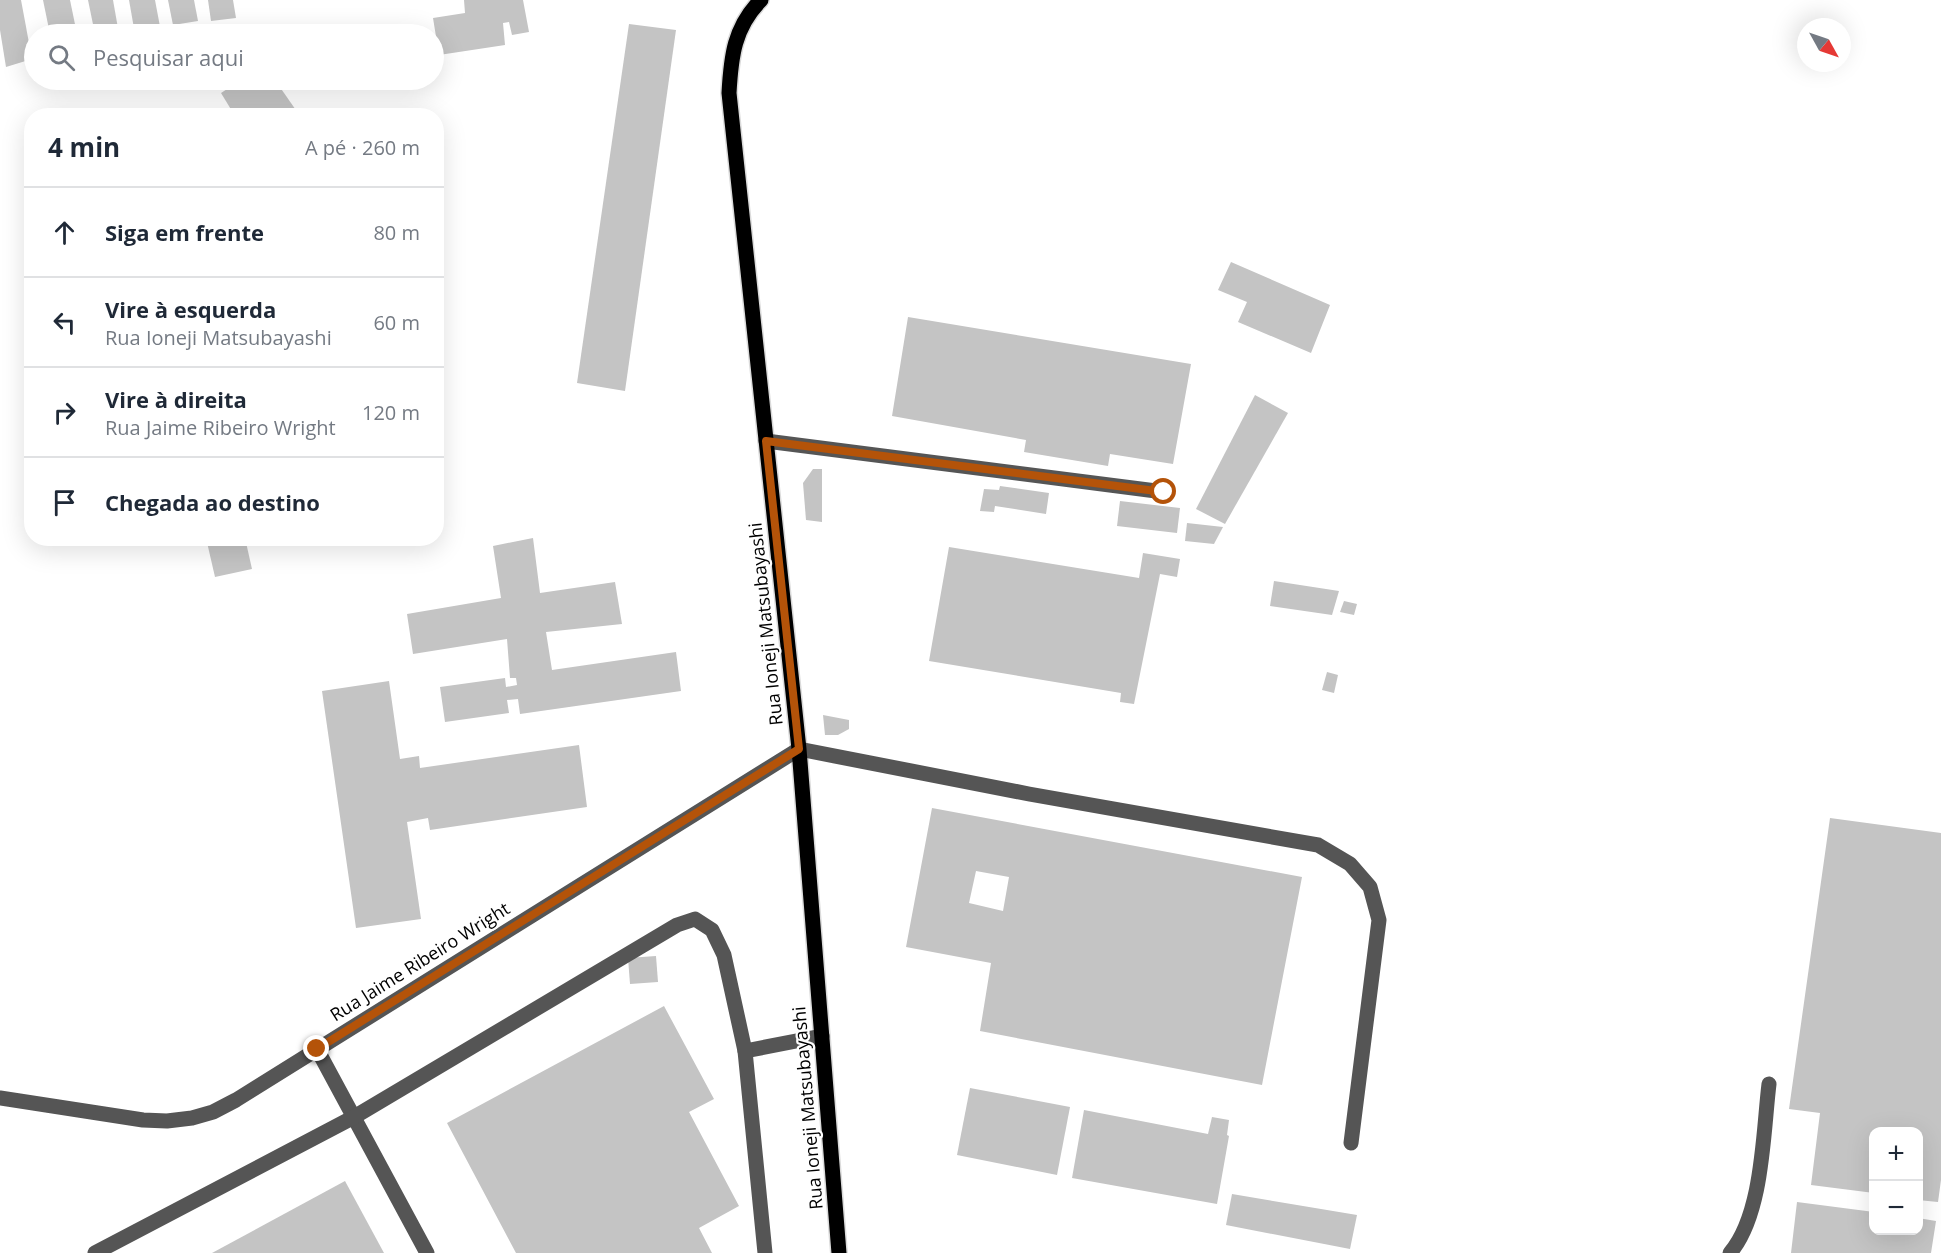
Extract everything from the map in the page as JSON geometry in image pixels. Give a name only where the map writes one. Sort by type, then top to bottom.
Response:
[{"type":"main road","name":"Rua Ioneji Matsubayashi","points":[[761,0],[741,28],[732,54],[729,93],[799,749],[839,1253]]},
{"type":"street","points":[[766,441],[1164,492]]},
{"type":"street","points":[[799,749],[1029,794],[1318,845],[1350,864],[1370,887],[1379,920],[1350,1143]]},
{"type":"street","name":"Rua Jaime Ribeiro Wright","points":[[0,1098],[143,1120],[167,1121],[192,1118],[213,1112],[799,749]]},
{"type":"street","points":[[95,1253],[354,1117],[677,925],[695,919],[712,930],[724,955],[745,1051],[765,1253]]},
{"type":"street","points":[[745,1051],[822,1036]]},
{"type":"street","points":[[317,1049],[427,1253]]},
{"type":"street","points":[[1730,1253],[1744,1233],[1751,1213],[1758,1177],[1769,1084]]},
{"type":"building","points":[[0,0],[21,0],[25,24],[24,61],[6,67],[0,30]]},
{"type":"building","points":[[43,0],[70,0],[75,24],[48,24]]},
{"type":"building","points":[[88,0],[113,0],[117,24],[93,24]]},
{"type":"building","points":[[129,0],[155,0],[160,24],[133,24]]},
{"type":"building","points":[[168,0],[194,0],[198,21],[173,24]]},
{"type":"building","points":[[208,0],[233,0],[236,18],[211,21]]},
{"type":"building","points":[[464,0],[523,0],[529,32],[512,35],[509,22],[503,23],[505,45],[444,54],[444,24],[434,24],[433,18],[465,13]]},
{"type":"building","points":[[629,24],[676,30],[625,391],[577,383]]},
{"type":"building","points":[[226,90],[282,90],[294,108],[230,108],[221,93]]},
{"type":"building","points":[[1231,262],[1330,305],[1311,353],[1238,322],[1247,302],[1218,290]]},
{"type":"building","points":[[908,317],[1191,364],[1173,464],[1110,454],[1108,466],[1024,452],[1026,440],[892,416]]},
{"type":"building","points":[[1255,395],[1288,413],[1225,524],[1196,509]]},
{"type":"building","points":[[813,469],[822,469],[822,522],[806,520],[803,483]]},
{"type":"building","points":[[1000,486],[1049,493],[1046,514],[995,506],[994,512],[980,511],[984,489],[999,490]]},
{"type":"building","points":[[1120,501],[1180,508],[1177,533],[1117,526]]},
{"type":"building","points":[[1187,523],[1223,527],[1214,544],[1185,541]]},
{"type":"building","points":[[533,538],[540,593],[615,582],[622,624],[546,632],[552,670],[676,652],[681,691],[520,714],[518,699],[507,700],[509,713],[445,722],[440,687],[505,678],[506,687],[517,685],[516,678],[510,678],[507,639],[413,654],[407,614],[501,598],[493,546]]},
{"type":"building","points":[[208,546],[247,546],[252,569],[215,577]]},
{"type":"building","points":[[949,547],[1139,578],[1143,553],[1180,559],[1177,577],[1160,574],[1134,704],[1120,702],[1121,693],[929,661]]},
{"type":"building","points":[[1274,581],[1339,591],[1332,615],[1270,606]]},
{"type":"building","points":[[1344,601],[1357,604],[1354,615],[1340,612]]},
{"type":"building","points":[[1327,672],[1338,675],[1334,693],[1322,690]]},
{"type":"building","points":[[389,681],[400,759],[419,756],[420,768],[579,745],[587,807],[430,830],[428,818],[407,822],[421,919],[356,928],[322,691]]},
{"type":"building","points":[[823,715],[849,720],[849,729],[838,735],[825,735]]},
{"type":"building","points":[[932,808],[1302,877],[1262,1085],[980,1031],[991,963],[906,947]],"holes":[[[976,871],[1009,877],[1003,911],[969,903]]]},
{"type":"building","points":[[1830,818],[1941,833],[1941,1180],[1938,1202],[1923,1200],[1923,1127],[1869,1127],[1869,1192],[1811,1185],[1820,1113],[1789,1109]]},
{"type":"building","points":[[656,956],[658,982],[630,984],[628,958]]},
{"type":"building","points":[[664,1006],[714,1099],[689,1112],[739,1206],[699,1228],[712,1253],[516,1253],[447,1123]]},
{"type":"building","points":[[970,1088],[1070,1107],[1057,1175],[957,1155]]},
{"type":"building","points":[[1084,1110],[1208,1134],[1212,1117],[1229,1120],[1227,1135],[1229,1136],[1217,1204],[1072,1178]]},
{"type":"building","points":[[345,1181],[384,1253],[212,1253]]},
{"type":"building","points":[[1232,1194],[1357,1215],[1350,1249],[1226,1225]]},
{"type":"building","points":[[1797,1202],[1869,1211],[1869,1235],[1923,1235],[1923,1219],[1936,1221],[1931,1253],[1791,1253]]},
{"type":"route","points":[[317,1049],[799,749],[766,441],[1164,492]]}]
